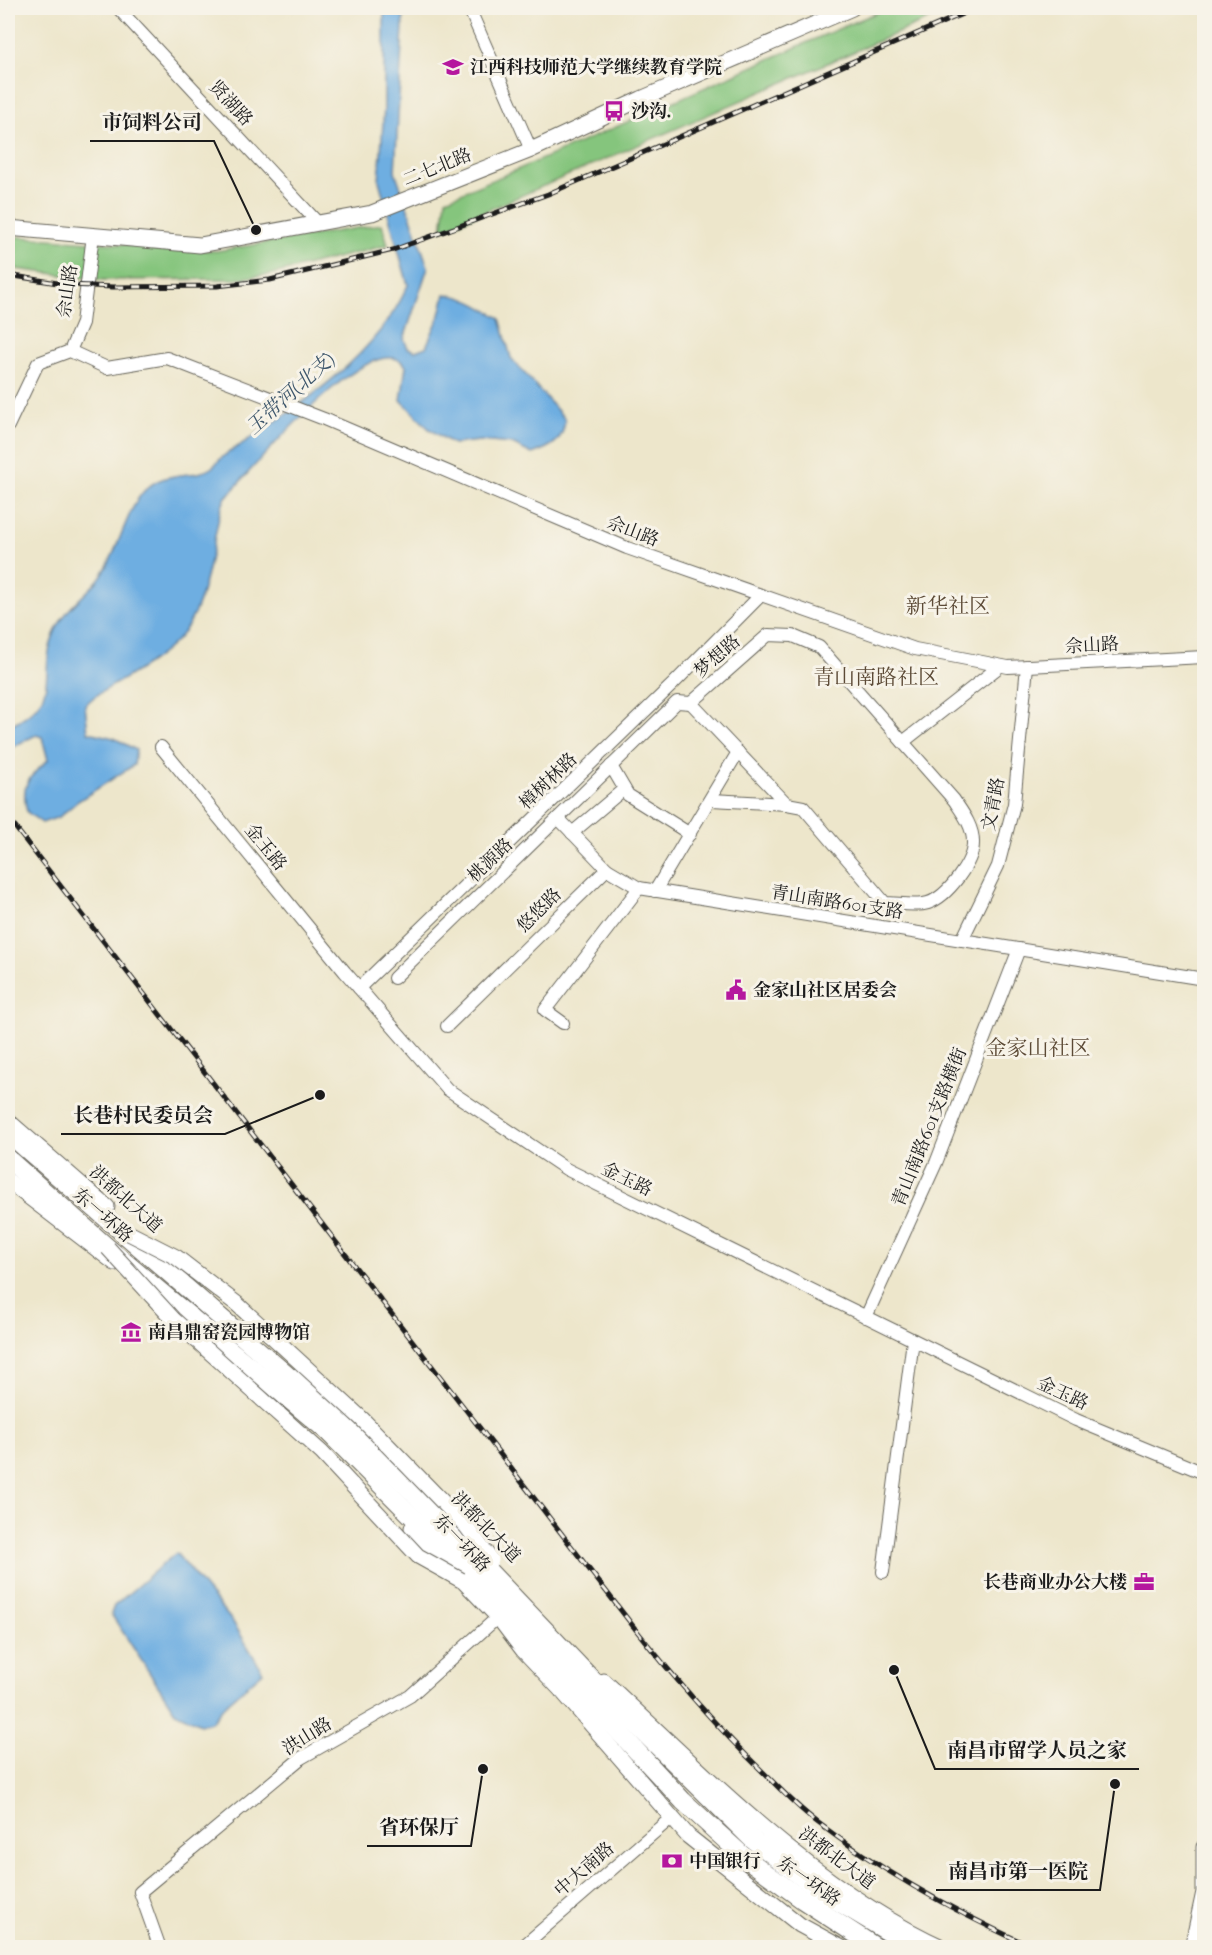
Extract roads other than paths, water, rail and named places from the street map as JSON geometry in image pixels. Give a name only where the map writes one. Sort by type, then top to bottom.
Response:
[{"type":"highway","name":"东一环路","points":[[8,1133],[334,1416],[415,1494],[625,1714],[753,1840],[817,1889],[915,1947]]},
{"type":"highway","name":"东一环路","points":[[8,1159],[108,1248],[326,1430],[504,1608],[683,1801],[743,1856],[803,1900],[877,1947]]},
{"type":"main road","name":"二七北路","points":[[8,228],[200,245],[372,213],[531,150],[641,99],[852,8]]},
{"type":"main road","name":"洪都北大道","points":[[8,1120],[183,1276],[348,1414],[491,1560],[601,1678],[778,1838],[850,1894],[908,1931],[944,1947]]},
{"type":"main road","points":[[8,1181],[58,1222],[145,1285],[310,1424],[498,1617],[523,1650],[617,1752],[688,1836],[800,1925],[842,1947]]},
{"type":"main road","points":[[115,1226],[176,1257],[237,1304],[362,1419],[467,1527],[491,1560]]},
{"type":"main road","points":[[108,1248],[173,1319],[322,1453],[418,1556],[461,1580]]},
{"type":"main road","points":[[1191,1947],[1204,1891],[1204,1847]]},
{"type":"street","name":"贤湖路","points":[[118,8],[321,222]]},
{"type":"street","name":"贤湖路","points":[[124,8],[321,222]]},
{"type":"street","points":[[469,8],[531,150]]},
{"type":"street","name":"佘山路","points":[[93,235],[82,323],[70,351],[107,368],[167,358],[324,418],[566,525],[759,597],[915,649],[1000,666],[1204,657]]},
{"type":"street","points":[[8,426],[38,363],[70,351]]},
{"type":"street","name":"樟树林路","points":[[359,988],[673,684],[759,597]]},
{"type":"street","name":"梦想路","points":[[768,635],[793,636],[819,647],[903,742],[954,800],[968,821],[973,843],[968,862],[952,886],[927,903],[885,903],[803,807],[787,804],[691,702],[768,635]]},
{"type":"street","points":[[903,742],[1000,666]]},
{"type":"street","name":"文青路","points":[[962,940],[998,866],[1014,804],[1026,666]]},
{"type":"street","points":[[673,684],[691,702]]},
{"type":"street","name":"桃源路","points":[[394,978],[677,702],[691,702]]},
{"type":"street","name":"金玉路","points":[[161,747],[359,988],[447,1089],[566,1169],[1076,1420],[1204,1473]]},
{"type":"street","points":[[655,891],[712,800],[738,752]]},
{"type":"street","points":[[611,766],[628,795],[690,834]]},
{"type":"street","points":[[572,833],[624,789]]},
{"type":"street","points":[[712,800],[787,804]]},
{"type":"street","points":[[558,818],[607,869],[639,888],[545,1010],[563,1023]]},
{"type":"street","name":"悠悠路","points":[[447,1026],[607,869]]},
{"type":"street","name":"青山南路601支路","points":[[639,888],[1204,979]]},
{"type":"street","name":"青山南路601支路横街","points":[[866,1317],[936,1163],[1018,949]]},
{"type":"street","points":[[883,1572],[913,1340]]},
{"type":"street","name":"洪山路","points":[[160,1947],[140,1892],[301,1758],[410,1696],[498,1617]]},
{"type":"street","name":"中大南路","points":[[520,1947],[671,1818]]},
{"type":"water","points":[[384,8],[404,8],[395,171],[428,267],[404,339],[408,348],[415,351],[426,347],[440,315],[445,294],[466,300],[487,310],[500,318],[511,358],[565,419],[562,433],[551,446],[532,454],[512,444],[480,441],[453,444],[429,429],[401,400],[406,366],[390,358],[367,364],[341,381],[285,433],[226,497],[221,508],[201,595],[195,612],[178,639],[148,664],[85,705],[88,732],[114,738],[136,750],[134,765],[78,801],[59,817],[42,823],[27,812],[25,788],[35,772],[48,760],[42,737],[36,735],[8,749],[8,726],[26,716],[43,695],[51,644],[57,628],[65,614],[93,586],[105,570],[137,500],[144,491],[162,479],[197,473],[211,468],[330,381],[376,336],[394,312],[408,285],[379,181],[384,108]]},
{"type":"water","points":[[176,1553],[233,1622],[263,1672],[225,1705],[211,1722],[200,1724],[175,1712],[111,1614],[114,1606]]},
{"type":"railway","points":[[8,275],[70,285],[217,286],[270,280],[393,250],[548,194],[976,8]]},
{"type":"railway","points":[[8,818],[633,1626],[712,1719],[796,1805],[842,1841],[922,1891],[1034,1948]]},
{"type":"place","name":"江西科技师范大学继续教育学院","points":[[453,67]]},
{"type":"place","name":"沙沟.","points":[[614,111]]},
{"type":"place","name":"市饲料公司","points":[[256,230]]},
{"type":"place","name":"金家山社区居委会","points":[[736,990]]},
{"type":"place","name":"长巷村民委员会","points":[[320,1095]]},
{"type":"place","name":"南昌鼎窑瓷园博物馆","points":[[131,1332]]},
{"type":"place","name":"长巷商业办公大楼","points":[[1144,1582]]},
{"type":"place","name":"南昌市留学人员之家","points":[[894,1670]]},
{"type":"place","name":"省环保厅","points":[[483,1769]]},
{"type":"place","name":"南昌市第一医院","points":[[1115,1784]]},
{"type":"place","name":"中国银行","points":[[672,1861]]},
{"type":"district","name":"新华社区","points":[[948,606]]},
{"type":"district","name":"青山南路社区","points":[[876,677]]},
{"type":"district","name":"金家山社区","points":[[1038,1048]]},
{"type":"water label","name":"玉带河(北支)","points":[[290,393]]}]
